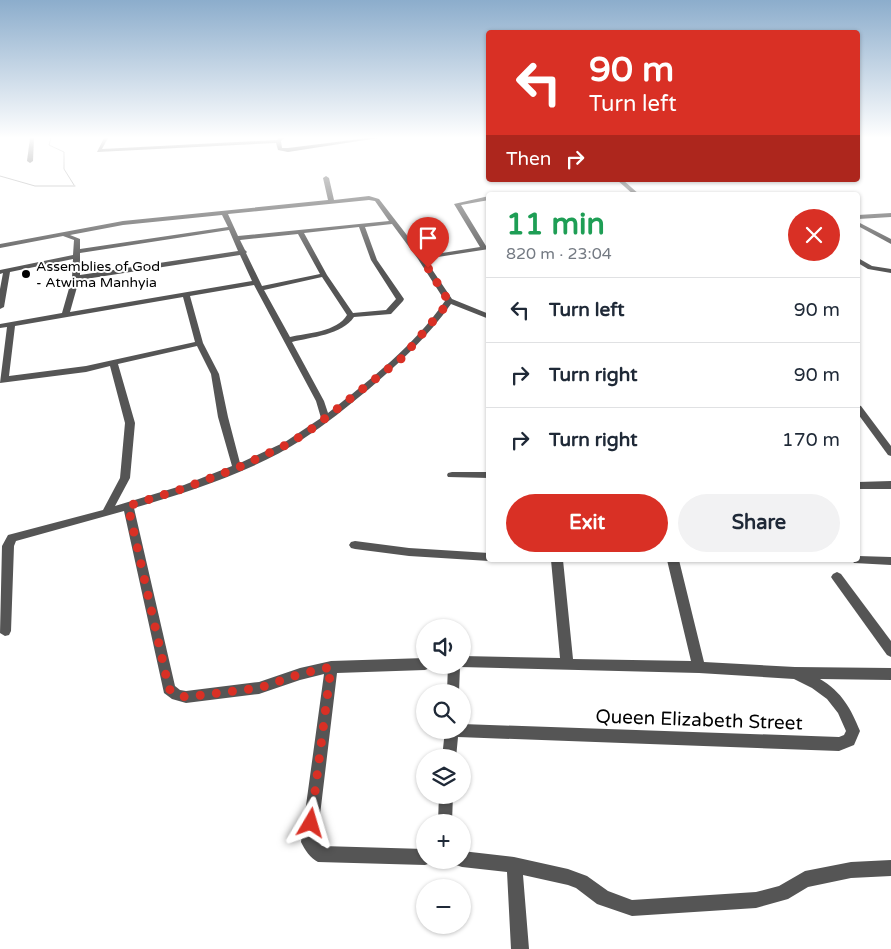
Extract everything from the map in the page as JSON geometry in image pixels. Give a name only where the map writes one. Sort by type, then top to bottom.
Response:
[{"type":"street","points":[[327,182],[331,201]]},
{"type":"street","points":[[623,182],[634,192]]},
{"type":"street","points":[[0,246],[104,225],[373,198],[377,200],[421,258],[449,301],[486,316]]},
{"type":"street","points":[[421,258],[486,248],[457,204],[486,199]]},
{"type":"street","points":[[224,212],[244,252],[257,285],[289,340],[320,401],[326,420]]},
{"type":"street","points":[[860,217],[891,215]]},
{"type":"street","points":[[237,238],[393,222]]},
{"type":"street","points":[[351,314],[388,312],[400,299],[374,260],[361,225]]},
{"type":"street","points":[[860,225],[891,242]]},
{"type":"street","points":[[0,306],[3,272],[76,255],[231,228]]},
{"type":"street","points":[[300,231],[324,275],[351,314]]},
{"type":"street","points":[[62,235],[77,238],[76,278],[65,315]]},
{"type":"street","points":[[76,278],[244,252]]},
{"type":"street","points":[[860,261],[870,268],[891,272]]},
{"type":"street","points":[[0,326],[186,295],[324,275]]},
{"type":"street","points":[[186,295],[198,343],[215,374],[223,416],[237,468]]},
{"type":"street","points":[[5,631],[8,542],[12,538],[182,489],[237,468],[288,444],[326,420],[402,358],[449,301]]},
{"type":"street","points":[[289,340],[340,326],[349,320],[351,314]]},
{"type":"street","points":[[11,324],[2,380],[63,374],[198,343]]},
{"type":"street","points":[[107,512],[125,478],[130,423],[114,363]]},
{"type":"street","points":[[860,411],[891,453]]},
{"type":"street","points":[[860,421],[868,421]]},
{"type":"street","points":[[452,475],[486,475]]},
{"type":"street","points":[[860,486],[891,485]]},
{"type":"street","points":[[128,506],[169,689],[177,695],[186,697],[259,688],[300,674],[331,667],[416,664]]},
{"type":"street","points":[[355,545],[409,552],[486,557]]},
{"type":"street","points":[[860,560],[891,561]]},
{"type":"street","points":[[557,562],[567,664]]},
{"type":"street","points":[[673,562],[699,667]]},
{"type":"street","points":[[837,577],[891,651]]},
{"type":"street","points":[[471,662],[699,667],[795,673],[891,674]]},
{"type":"street","points":[[331,667],[309,842],[318,854],[416,857]]},
{"type":"street","name":"Queen Elizabeth Street","points":[[471,731],[839,744],[850,740],[853,732],[840,702],[830,692],[795,673]]},
{"type":"street","points":[[471,860],[514,865],[568,877],[581,882],[602,898],[632,908],[756,900],[782,893],[805,879],[851,870],[891,868]]},
{"type":"street","points":[[514,865],[520,949]]},
{"type":"waterway","points":[[22,182],[35,186],[75,186]]},
{"type":"place","name":"Assemblies of God - Atwima Manhyia","points":[[26,274]]},
{"type":"route","points":[[311,823],[331,667],[300,674],[259,688],[186,697],[177,695],[169,689],[128,506],[182,489],[237,468],[288,444],[326,420],[402,358],[449,302],[428,268]]}]
